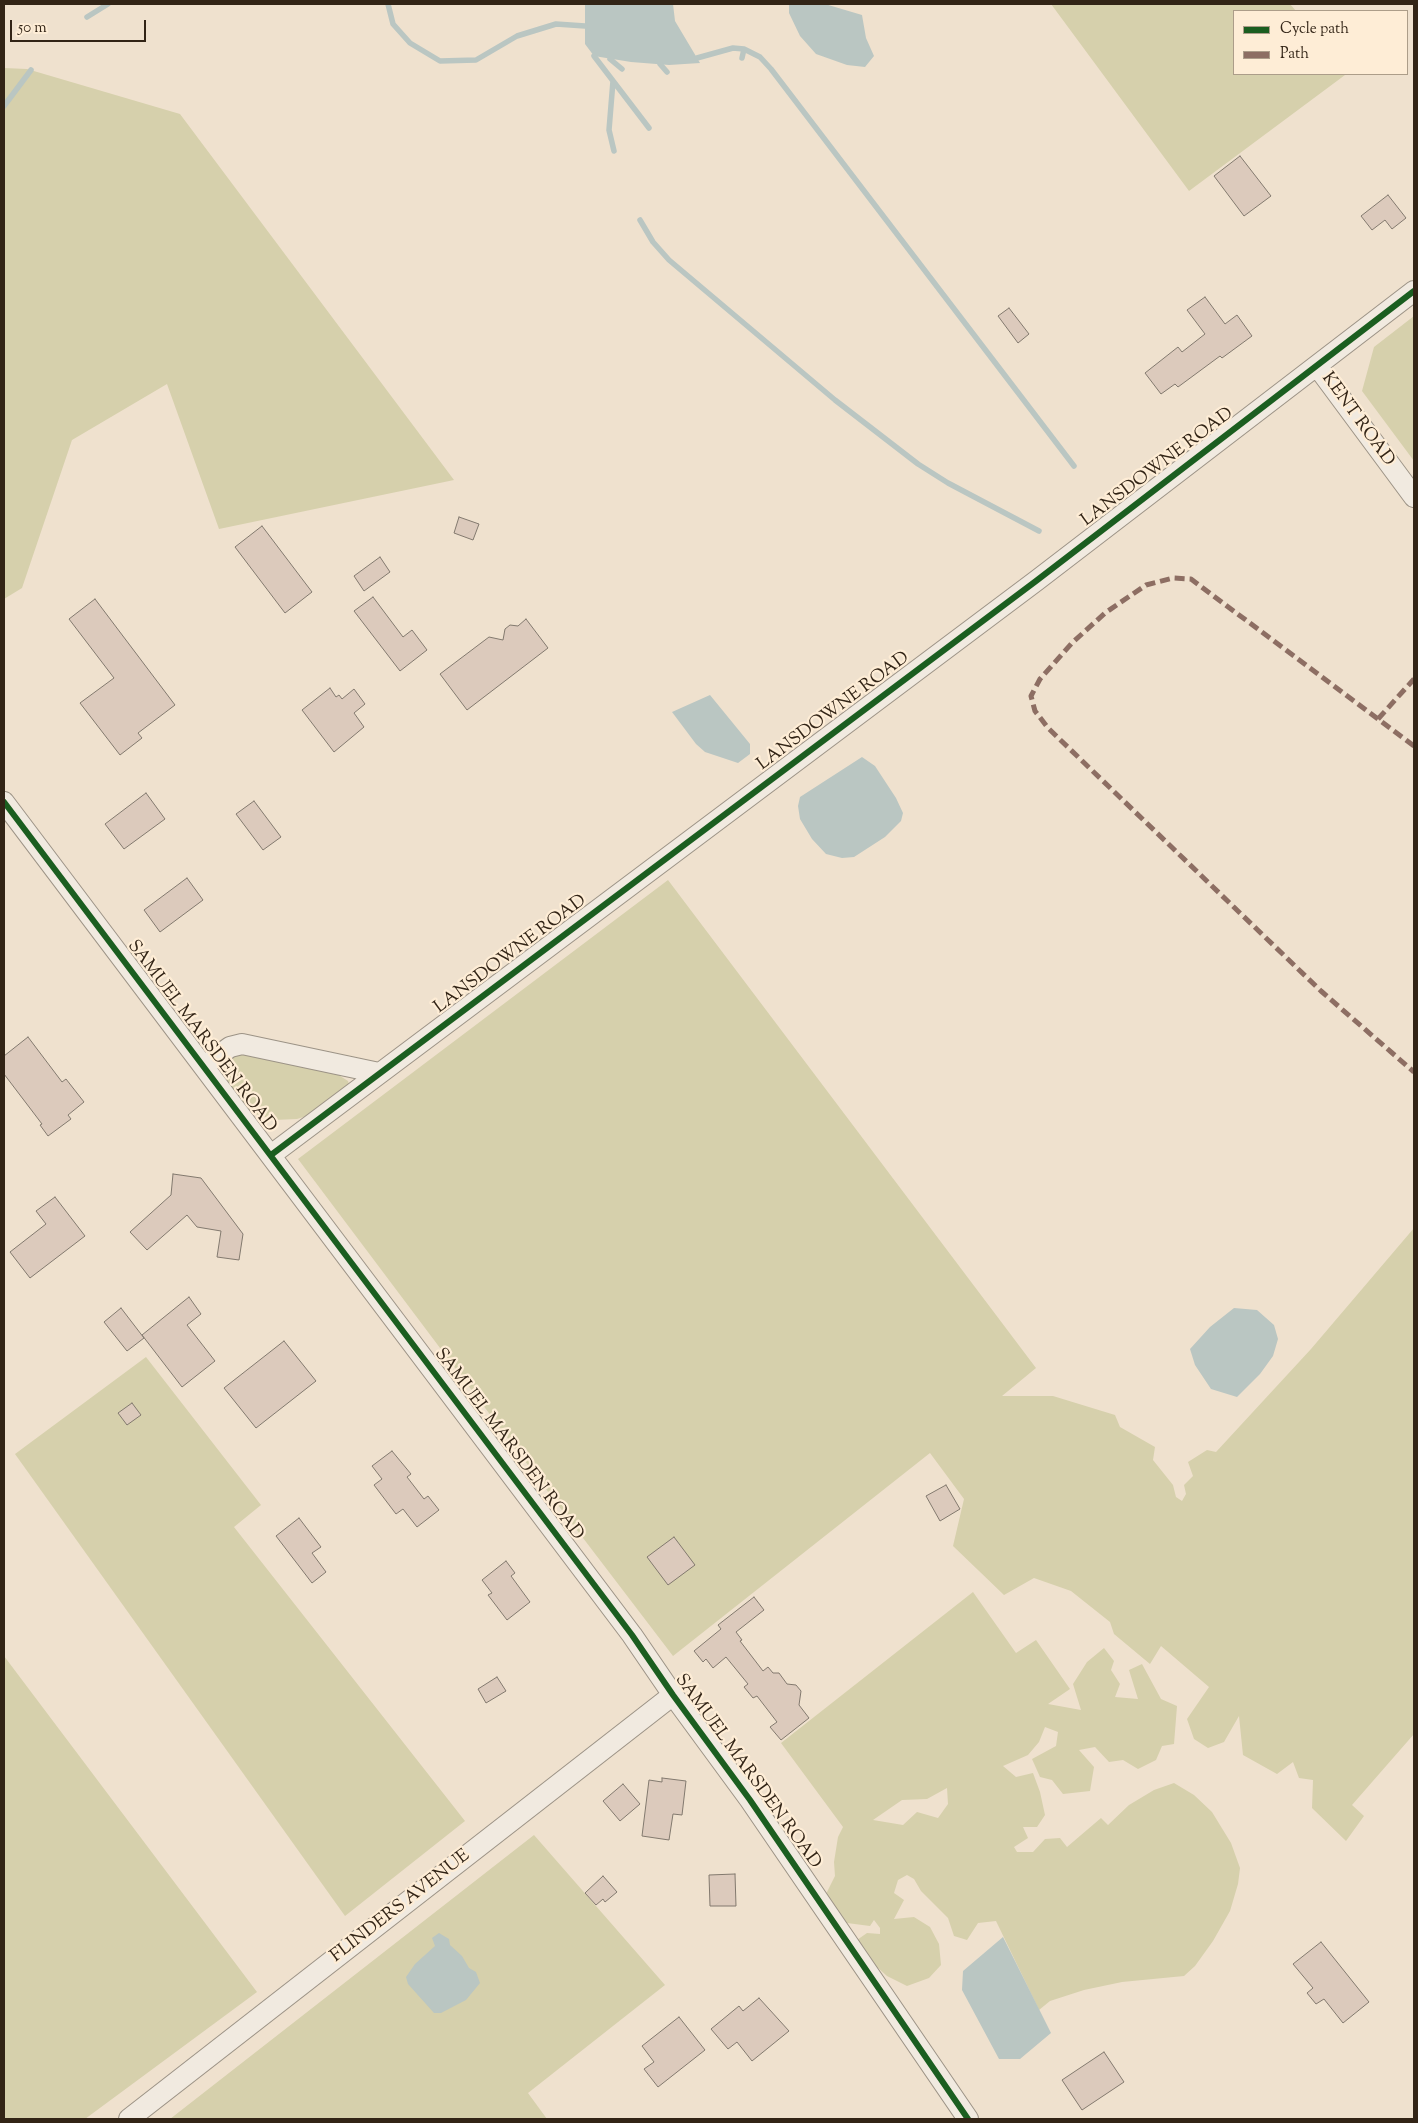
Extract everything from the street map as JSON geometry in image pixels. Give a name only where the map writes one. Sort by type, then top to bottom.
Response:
[{"type":"street","name":"LANSDOWNE ROAD","points":[[271,1155],[1036,580],[1414,291]]},
{"type":"street","name":"KENT ROAD","points":[[1317,366],[1414,497]]},
{"type":"street","name":"SAMUEL MARSDEN ROAD","points":[[4,802],[632,1635],[673,1695],[750,1800],[968,2119]]},
{"type":"street","points":[[204,1066],[230,1047],[242,1044],[379,1073]]},
{"type":"street","name":"FLINDERS AVENUE","points":[[129,2119],[673,1695]]},
{"type":"shaded area","points":[[585,4],[673,4],[675,21],[700,63],[669,65],[631,62],[594,56],[585,44]]},
{"type":"shaded area","points":[[789,4],[825,4],[862,15],[866,38],[874,56],[865,67],[847,65],[816,54],[800,36],[789,13]]},
{"type":"shaded area","points":[[1051,4],[1290,4],[1295,10],[1233,10],[1233,75],[1345,75],[1189,191]]},
{"type":"shaded area","points":[[4,68],[27,69],[180,114],[454,480],[219,529],[167,384],[72,440],[22,588],[4,599]]},
{"type":"shaded area","points":[[1414,316],[1414,461],[1362,391],[1374,347]]},
{"type":"shaded area","points":[[710,695],[750,744],[750,754],[738,763],[705,752],[696,744],[672,712]]},
{"type":"shaded area","points":[[862,757],[875,766],[896,798],[903,813],[901,821],[885,837],[854,857],[842,858],[826,854],[812,839],[800,819],[798,806],[800,797]]},
{"type":"shaded area","points":[[668,880],[1036,1368],[1002,1396],[1053,1396],[1115,1415],[1120,1427],[1155,1447],[1153,1460],[1173,1485],[1176,1497],[1182,1501],[1186,1494],[1184,1485],[1193,1476],[1188,1462],[1207,1450],[1216,1452],[1311,1349],[1414,1228],[1414,1734],[1352,1805],[1364,1816],[1346,1841],[1312,1808],[1313,1780],[1299,1778],[1293,1762],[1277,1774],[1243,1755],[1239,1716],[1224,1742],[1208,1748],[1194,1739],[1187,1719],[1209,1687],[1161,1646],[1150,1664],[1114,1634],[1110,1622],[1071,1591],[1034,1578],[1004,1595],[953,1546],[964,1499],[930,1453],[673,1656],[298,1159]]},
{"type":"shaded area","points":[[235,1052],[337,1074],[348,1081],[349,1084],[310,1115],[297,1119],[274,1120],[249,1112],[223,1077],[222,1064]]},
{"type":"shaded area","points":[[1234,1308],[1257,1310],[1274,1325],[1278,1339],[1273,1356],[1260,1374],[1237,1397],[1211,1389],[1195,1365],[1190,1349],[1210,1327]]},
{"type":"shaded area","points":[[146,1357],[261,1505],[234,1527],[465,1821],[345,1916],[15,1454]]},
{"type":"shaded area","points":[[973,1592],[1016,1653],[1036,1640],[1070,1689],[1048,1704],[1081,1710],[1073,1684],[1087,1662],[1104,1648],[1114,1661],[1111,1670],[1120,1684],[1115,1697],[1138,1699],[1129,1670],[1142,1664],[1161,1699],[1177,1706],[1174,1744],[1162,1746],[1156,1760],[1138,1769],[1123,1760],[1109,1762],[1095,1747],[1079,1750],[1094,1767],[1090,1791],[1063,1794],[1052,1780],[1040,1777],[1032,1759],[1056,1746],[1058,1732],[1045,1727],[1039,1742],[1028,1755],[1003,1766],[1016,1777],[1033,1773],[1040,1792],[1045,1815],[1037,1827],[1023,1827],[1028,1838],[1014,1847],[1017,1852],[1033,1852],[1045,1839],[1060,1838],[1067,1847],[1101,1818],[1108,1825],[1129,1805],[1154,1790],[1174,1783],[1194,1795],[1212,1812],[1231,1843],[1240,1868],[1238,1884],[1230,1911],[1213,1941],[1195,1966],[1184,1976],[1122,1982],[1084,1990],[1050,2001],[1039,2010],[996,1921],[978,1923],[967,1940],[954,1936],[948,1918],[921,1891],[914,1879],[907,1875],[898,1880],[894,1893],[904,1900],[894,1919],[914,1917],[930,1927],[939,1944],[941,1965],[929,1978],[907,1986],[887,1976],[869,1960],[857,1940],[867,1933],[880,1934],[880,1928],[874,1920],[870,1926],[847,1923],[826,1894],[835,1876],[834,1862],[838,1837],[843,1827],[781,1743]],"holes":[[[947,1788],[948,1804],[938,1818],[917,1812],[903,1825],[873,1820],[902,1800],[927,1799]]]},
{"type":"shaded area","points":[[4,1656],[257,1992],[85,2119],[4,2119]]},
{"type":"shaded area","points":[[534,1835],[665,1985],[528,2093],[547,2119],[170,2119]]},
{"type":"shaded area","points":[[439,1933],[449,1939],[450,1945],[462,1956],[469,1968],[476,1972],[480,1983],[466,2000],[441,2013],[434,2013],[408,1984],[406,1977],[415,1964],[435,1946],[432,1938]]},
{"type":"shaded area","points":[[1003,1937],[1051,2033],[1020,2059],[999,2059],[962,1990],[963,1971]]},
{"type":"building","points":[[1240,156],[1271,196],[1244,216],[1214,176]]},
{"type":"building","points":[[1388,195],[1406,218],[1392,229],[1385,220],[1372,230],[1361,216]]},
{"type":"building","points":[[1205,297],[1225,324],[1237,315],[1252,336],[1222,358],[1220,356],[1178,387],[1175,384],[1161,394],[1145,373],[1178,347],[1182,352],[1205,334],[1187,310]]},
{"type":"building","points":[[1009,308],[1029,334],[1018,343],[998,316]]},
{"type":"building","points":[[459,517],[479,524],[473,540],[454,533]]},
{"type":"building","points":[[262,526],[312,592],[285,613],[235,547]]},
{"type":"building","points":[[380,557],[390,572],[364,591],[354,576]]},
{"type":"building","points":[[373,597],[403,637],[412,630],[427,650],[400,671],[354,611]]},
{"type":"building","points":[[95,599],[175,705],[138,733],[142,738],[120,755],[80,703],[114,678],[69,619]]},
{"type":"building","points":[[526,619],[548,648],[467,710],[440,674],[489,637],[503,640],[505,629],[510,625],[518,626]]},
{"type":"building","points":[[330,688],[336,697],[339,695],[342,699],[354,689],[365,704],[354,713],[364,727],[334,752],[302,710]]},
{"type":"building","points":[[146,793],[165,819],[124,849],[105,824]]},
{"type":"building","points":[[254,801],[281,837],[263,850],[236,814]]},
{"type":"building","points":[[187,878],[203,900],[160,932],[144,910]]},
{"type":"building","points":[[28,1037],[62,1082],[66,1079],[84,1102],[68,1115],[71,1119],[48,1136],[40,1125],[42,1124],[4,1074],[4,1056]]},
{"type":"building","points":[[173,1174],[201,1178],[243,1234],[239,1260],[217,1257],[221,1231],[197,1227],[187,1215],[147,1250],[130,1232],[171,1195]]},
{"type":"building","points":[[55,1197],[85,1236],[30,1278],[10,1252],[46,1224],[36,1211]]},
{"type":"building","points":[[189,1297],[201,1314],[187,1325],[215,1361],[182,1387],[142,1335]]},
{"type":"building","points":[[121,1308],[144,1338],[127,1351],[104,1322]]},
{"type":"building","points":[[284,1341],[316,1381],[256,1428],[224,1388]]},
{"type":"building","points":[[132,1403],[141,1415],[127,1425],[118,1413]]},
{"type":"building","points":[[392,1451],[411,1474],[407,1477],[424,1499],[428,1496],[439,1510],[417,1527],[403,1509],[396,1514],[374,1485],[382,1479],[372,1466]]},
{"type":"building","points":[[946,1485],[960,1509],[940,1521],[926,1496]]},
{"type":"building","points":[[299,1518],[321,1547],[312,1553],[326,1572],[312,1583],[276,1536]]},
{"type":"building","points":[[674,1537],[695,1565],[668,1585],[647,1557]]},
{"type":"building","points":[[506,1561],[515,1573],[511,1576],[530,1602],[507,1620],[488,1595],[492,1593],[482,1580]]},
{"type":"building","points":[[754,1597],[764,1610],[736,1632],[742,1640],[740,1641],[763,1671],[768,1667],[773,1673],[779,1673],[787,1684],[796,1685],[801,1691],[799,1705],[809,1718],[781,1740],[770,1727],[777,1722],[757,1696],[753,1698],[744,1687],[748,1684],[726,1657],[713,1668],[706,1659],[703,1662],[694,1651],[721,1629],[718,1625]]},
{"type":"building","points":[[497,1677],[506,1691],[486,1703],[478,1689]]},
{"type":"building","points":[[662,1778],[686,1781],[682,1815],[673,1814],[669,1840],[642,1836],[649,1780],[662,1782]]},
{"type":"building","points":[[623,1784],[640,1804],[620,1821],[603,1801]]},
{"type":"building","points":[[735,1874],[736,1906],[710,1906],[709,1875]]},
{"type":"building","points":[[603,1876],[617,1892],[605,1902],[603,1899],[596,1905],[585,1893]]},
{"type":"building","points":[[1321,1942],[1369,2002],[1343,2023],[1324,1999],[1316,2004],[1307,1993],[1313,1988],[1293,1964]]},
{"type":"building","points":[[759,1998],[789,2031],[752,2061],[737,2042],[728,2049],[711,2029],[739,2006],[743,2011]]},
{"type":"building","points":[[679,2017],[705,2050],[658,2087],[644,2069],[654,2062],[642,2046]]},
{"type":"building","points":[[1104,2052],[1124,2082],[1082,2110],[1062,2080]]},
{"type":"waterway","points":[[87,17],[108,4]]},
{"type":"waterway","points":[[388,4],[393,24],[410,43],[440,61],[476,60],[517,36],[556,24],[585,26]]},
{"type":"waterway","points":[[697,58],[733,48],[744,49],[760,57],[1074,466]]},
{"type":"waterway","points":[[742,58],[744,49]]},
{"type":"waterway","points":[[594,56],[649,128]]},
{"type":"waterway","points":[[610,59],[622,69]]},
{"type":"waterway","points":[[660,64],[667,72]]},
{"type":"waterway","points":[[4,106],[31,70]]},
{"type":"waterway","points":[[613,81],[609,130],[614,151]]},
{"type":"waterway","points":[[640,220],[653,242],[669,260],[835,400],[918,464],[948,483],[1039,531]]},
{"type":"marked path","points":[[1414,746],[1191,579],[1173,578],[1146,585],[1105,613],[1072,643],[1040,679],[1031,696],[1035,711],[1048,728],[1321,991],[1414,1072]]},
{"type":"marked path","points":[[1378,719],[1414,679]]},
{"type":"cycle path","points":[[271,1155],[1036,581],[1414,291]]},
{"type":"cycle path","points":[[4,802],[632,1635],[673,1695],[750,1800],[968,2119]]}]
